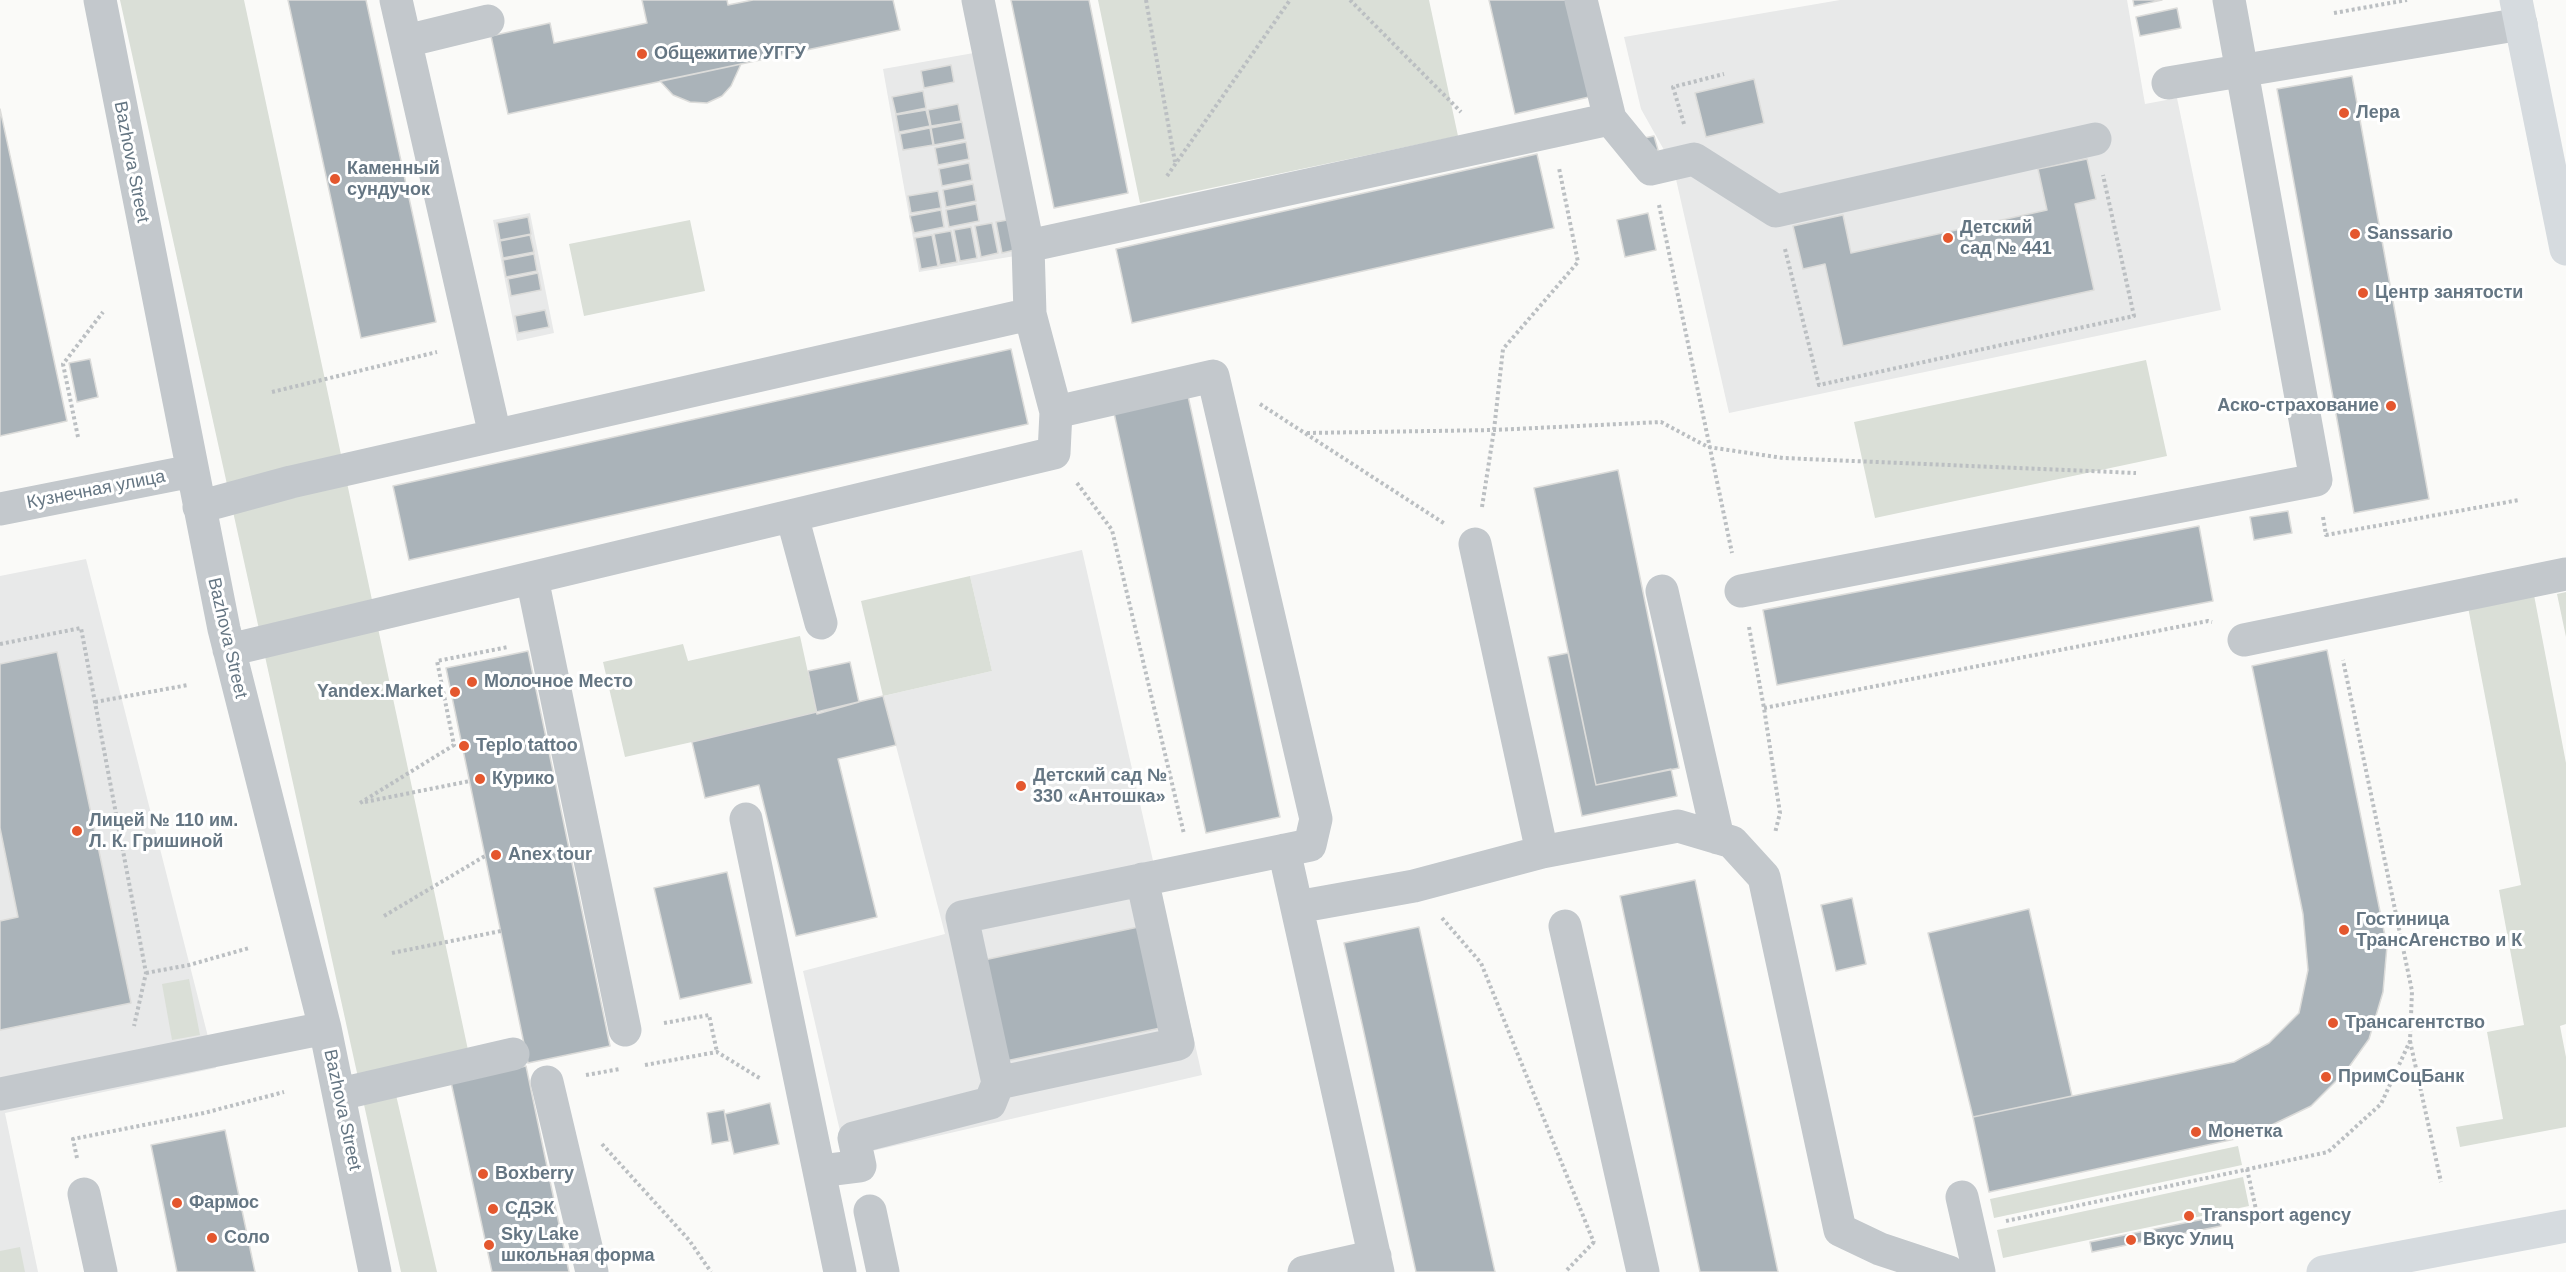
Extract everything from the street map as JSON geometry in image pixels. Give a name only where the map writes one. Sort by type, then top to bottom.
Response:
[{"type":"main road","points":[[2518,12],[2566,249]]},
{"type":"main road","points":[[2323,1272],[2566,1226]]},
{"type":"street","name":"Bazhova Street","points":[[100,0],[229,650],[325,1028],[375,1272]]},
{"type":"street","points":[[396,0],[495,435]]},
{"type":"street","points":[[229,650],[1054,453],[1056,412],[1030,314],[1028,246],[978,0]]},
{"type":"street","points":[[1581,0],[1610,119],[1651,170],[1694,159],[1776,211],[2095,139]]},
{"type":"street","points":[[1741,591],[2316,480],[2229,0]]},
{"type":"street","points":[[2168,84],[2518,12]]},
{"type":"street","points":[[406,41],[488,21]]},
{"type":"street","points":[[1028,246],[1610,119]]},
{"type":"street","points":[[199,507],[291,482],[1030,314]]},
{"type":"street","points":[[820,1171],[860,1166],[854,1138],[990,1103],[998,1083],[962,917],[1310,846],[1316,819],[1213,376],[1056,412]]},
{"type":"street","name":"Кузнечная улица","points":[[0,509],[192,471]]},
{"type":"street","points":[[792,516],[821,623]]},
{"type":"street","points":[[1475,544],[1542,852]]},
{"type":"street","points":[[2244,640],[2566,573]]},
{"type":"street","points":[[532,578],[626,1030]]},
{"type":"street","points":[[1662,591],[1718,838]]},
{"type":"street","points":[[746,819],[840,1272]]},
{"type":"street","points":[[1297,907],[1414,886],[1542,852],[1678,826],[1732,842],[1764,877],[1840,1230],[1880,1249],[1949,1272]]},
{"type":"street","points":[[1284,850],[1376,1264],[1304,1272]]},
{"type":"street","points":[[998,1083],[1178,1044],[1142,879]]},
{"type":"street","points":[[1565,926],[1643,1272]]},
{"type":"street","points":[[0,1094],[325,1028]]},
{"type":"street","points":[[340,1094],[513,1054]]},
{"type":"street","points":[[547,1082],[592,1272]]},
{"type":"street","points":[[84,1194],[101,1272]]},
{"type":"street","points":[[1962,1197],[1978,1272]]},
{"type":"street","points":[[870,1211],[883,1272]]},
{"type":"path","points":[[1146,0],[1175,162]]},
{"type":"path","points":[[1137,222],[1175,162],[1290,0]]},
{"type":"path","points":[[1350,0],[1493,144]]},
{"type":"path","points":[[1694,159],[1673,87],[1724,74]]},
{"type":"path","points":[[1213,376],[1307,433],[1475,544],[1494,430],[1503,349],[1578,262],[1552,131]]},
{"type":"path","points":[[1776,211],[1819,385],[2134,316],[2095,139]]},
{"type":"path","points":[[1651,170],[1674,265],[1708,447],[1741,591],[1764,708],[1780,813],[1764,877]]},
{"type":"path","points":[[78,437],[63,364],[103,312]]},
{"type":"path","points":[[272,392],[441,351]]},
{"type":"path","points":[[1307,433],[1494,430],[1660,422],[1708,447],[1783,459],[2146,474]]},
{"type":"path","points":[[1054,453],[1112,530],[1192,869]]},
{"type":"path","points":[[2316,480],[2326,535],[2519,500]]},
{"type":"path","points":[[1764,708],[2208,621],[2244,640]]},
{"type":"path","points":[[0,644],[81,628],[146,973],[124,1068]]},
{"type":"path","points":[[470,781],[360,803],[454,745],[436,661],[545,640]]},
{"type":"path","points":[[2344,669],[2412,991],[2410,1041],[2441,1182]]},
{"type":"path","points":[[95,702],[189,685]]},
{"type":"path","points":[[384,916],[485,856]]},
{"type":"path","points":[[1414,886],[1481,963],[1594,1242],[1602,1250]]},
{"type":"path","points":[[393,953],[501,931]]},
{"type":"path","points":[[146,973],[189,965],[249,948]]},
{"type":"path","points":[[626,1030],[709,1015],[717,1052]]},
{"type":"path","points":[[1969,1229],[2328,1152],[2382,1104],[2410,1041]]},
{"type":"path","points":[[641,1065],[717,1052],[807,1108]]},
{"type":"path","points":[[547,1082],[629,1068]]},
{"type":"path","points":[[84,1194],[73,1139],[204,1113],[284,1092]]},
{"type":"path","points":[[594,1135],[689,1240],[711,1272]]},
{"type":"path","points":[[2247,1169],[2259,1223]]},
{"type":"path","points":[[1567,1270],[1594,1242]]},
{"type":"shaded area","points":[[120,0],[244,0],[468,1050],[390,1069],[437,1272],[401,1272]]},
{"type":"shaded area","points":[[1098,0],[1429,0],[1458,136],[1140,203]]},
{"type":"shaded area","name":"Детский сад № 441","points":[[1840,0],[2127,0],[2145,104],[2177,98],[2221,310],[1729,413],[1673,166],[1641,109],[1624,37]]},
{"type":"shaded area","points":[[985,51],[1021,255],[919,272],[883,69]]},
{"type":"shaded area","points":[[530,213],[554,333],[517,341],[493,220]]},
{"type":"shaded area","points":[[690,220],[705,291],[584,316],[569,244]]},
{"type":"shaded area","points":[[2146,360],[2167,456],[1875,518],[1854,422]]},
{"type":"shaded area","name":"Детский сад № 330 «Антошка»","points":[[1082,550],[1202,1075],[846,1157],[803,971],[945,934],[883,696],[992,671],[970,576]]},
{"type":"shaded area","name":"Лицей № 110 им. Л. К. Гришиной","points":[[86,559],[216,1068],[5,1113],[38,1272],[0,1272],[0,576]]},
{"type":"shaded area","points":[[970,576],[992,671],[883,696],[861,601]]},
{"type":"shaded area","points":[[2566,592],[2566,637],[2557,594]]},
{"type":"shaded area","points":[[2534,595],[2566,763],[2566,1024],[2560,1026],[2566,1057],[2566,1127],[2460,1147],[2456,1127],[2503,1119],[2487,1032],[2524,1025],[2499,890],[2521,885],[2468,607]]},
{"type":"shaded area","points":[[800,636],[817,714],[625,757],[603,662],[683,644],[688,661]]},
{"type":"shaded area","points":[[189,979],[200,1035],[172,1040],[162,984]]},
{"type":"shaded area","points":[[2238,1146],[2242,1165],[1994,1218],[1990,1199]]},
{"type":"shaded area","points":[[2243,1177],[2249,1206],[2003,1258],[1997,1230]]},
{"type":"shaded area","points":[[20,1247],[25,1272],[0,1272],[0,1251]]},
{"type":"building","points":[[288,0],[366,0],[436,322],[361,338]]},
{"type":"building","name":"Общежитие УГГУ","points":[[642,0],[727,0],[728,5],[753,0],[893,0],[900,30],[508,114],[491,36],[550,23],[554,43],[647,23]]},
{"type":"building","points":[[1011,0],[1089,0],[1128,193],[1054,208]]},
{"type":"building","points":[[1489,0],[1567,0],[1589,97],[1515,114]]},
{"type":"building","points":[[2133,0],[2162,0],[2134,6]]},
{"type":"building","points":[[2177,8],[2181,28],[2140,36],[2136,17]]},
{"type":"building","points":[[741,64],[731,86],[722,96],[707,103],[690,102],[673,95],[660,81]]},
{"type":"building","points":[[951,65],[954,82],[924,88],[921,71]]},
{"type":"building","points":[[2352,76],[2429,499],[2354,513],[2277,89]]},
{"type":"building","points":[[1754,79],[1764,123],[1706,137],[1695,93]]},
{"type":"building","points":[[923,91],[926,108],[896,114],[892,97]]},
{"type":"building","points":[[958,104],[961,121],[931,126],[928,110]]},
{"type":"building","points":[[0,109],[67,421],[0,436]]},
{"type":"building","points":[[926,110],[930,126],[899,132],[896,115]]},
{"type":"building","points":[[962,122],[965,139],[934,145],[931,128]]},
{"type":"building","points":[[930,128],[933,145],[903,150],[900,134]]},
{"type":"building","points":[[1654,136],[1658,150],[1648,153],[1644,138]]},
{"type":"building","points":[[966,142],[969,159],[938,165],[935,148]]},
{"type":"building","points":[[1537,154],[1554,228],[1132,323],[1116,249]]},
{"type":"building","points":[[2087,159],[2096,199],[2075,204],[2094,290],[1843,346],[1825,264],[1803,269],[1793,226],[1843,215],[1851,253],[2047,210],[2038,169]]},
{"type":"building","points":[[969,163],[972,180],[942,186],[939,169]]},
{"type":"building","points":[[973,184],[976,201],[946,207],[943,190]]},
{"type":"building","points":[[938,191],[941,208],[911,213],[908,196]]},
{"type":"building","points":[[976,204],[979,221],[949,227],[946,210]]},
{"type":"building","points":[[941,210],[944,227],[914,233],[910,216]]},
{"type":"building","points":[[1648,213],[1656,250],[1625,257],[1617,220]]},
{"type":"building","points":[[528,217],[531,234],[500,240],[497,223]]},
{"type":"building","points":[[1013,219],[1019,249],[1002,253],[996,222]]},
{"type":"building","points":[[992,223],[998,253],[981,257],[975,226]]},
{"type":"building","points":[[971,227],[977,258],[960,261],[954,230]]},
{"type":"building","points":[[951,231],[957,262],[940,265],[934,234]]},
{"type":"building","points":[[530,235],[534,252],[503,258],[500,241]]},
{"type":"building","points":[[932,235],[938,266],[921,269],[915,238]]},
{"type":"building","points":[[534,254],[537,271],[506,277],[503,260]]},
{"type":"building","points":[[538,273],[541,290],[511,296],[508,279]]},
{"type":"building","points":[[545,310],[549,327],[518,333],[515,316]]},
{"type":"building","points":[[1011,349],[1028,424],[409,560],[393,486]]},
{"type":"building","points":[[90,359],[98,397],[77,402],[69,363]]},
{"type":"building","points":[[1188,396],[1280,817],[1206,833],[1114,413]]},
{"type":"building","points":[[1618,470],[1679,768],[1596,785],[1534,488]]},
{"type":"building","points":[[2288,511],[2292,533],[2254,540],[2250,517]]},
{"type":"building","points":[[2199,526],[2213,601],[1777,685],[1763,610]]},
{"type":"building","name":"Гостиница ТрансАгенство и К","points":[[2327,650],[2387,946],[2383,992],[2369,1039],[2346,1071],[2311,1106],[2249,1136],[1989,1192],[1973,1117],[2234,1062],[2269,1043],[2299,1013],[2308,970],[2303,914],[2252,666]]},
{"type":"building","points":[[528,651],[610,1046],[528,1063],[446,668]]},
{"type":"building","points":[[57,652],[131,1003],[0,1030],[0,921],[18,917],[0,828],[0,664]]},
{"type":"building","points":[[1568,653],[1596,785],[1671,769],[1677,796],[1582,816],[1548,657]]},
{"type":"building","points":[[850,662],[859,702],[817,714],[808,671]]},
{"type":"building","points":[[883,696],[896,745],[838,759],[877,917],[796,936],[759,785],[705,798],[692,742]]},
{"type":"building","points":[[727,872],[752,983],[680,999],[654,888]]},
{"type":"building","points":[[1695,880],[1778,1272],[1700,1272],[1631,948],[1620,896]]},
{"type":"building","points":[[1852,898],[1866,964],[1836,971],[1821,905]]},
{"type":"building","points":[[2029,909],[2072,1096],[1973,1117],[1928,933]]},
{"type":"building","points":[[1143,926],[1165,1027],[1006,1061],[984,960]]},
{"type":"building","points":[[1419,927],[1495,1272],[1416,1272],[1344,943]]},
{"type":"building","points":[[526,1066],[569,1272],[492,1272],[451,1082]]},
{"type":"building","points":[[770,1103],[779,1144],[734,1154],[725,1114]]},
{"type":"building","points":[[724,1110],[729,1141],[712,1144],[707,1113]]},
{"type":"building","points":[[225,1130],[255,1272],[177,1272],[151,1145]]},
{"type":"building","points":[[2219,1216],[2221,1226],[2092,1252],[2090,1242]]},
{"type":"place","name":"Общежитие УГГУ","points":[[642,54]]},
{"type":"place","name":"Лера","points":[[2344,113]]},
{"type":"place","name":"Каменный сундучок","points":[[335,179]]},
{"type":"place","name":"Sanssario","points":[[2355,234]]},
{"type":"place","name":"Детский сад № 441","points":[[1948,238]]},
{"type":"place","name":"Центр занятости","points":[[2363,293]]},
{"type":"place","name":"Аско-страхование","points":[[2391,406]]},
{"type":"place","name":"Молочное Место","points":[[472,682]]},
{"type":"place","name":"Yandex.Market","points":[[455,692]]},
{"type":"place","name":"Teplo tattoo","points":[[464,746]]},
{"type":"place","name":"Курико","points":[[480,779]]},
{"type":"place","name":"Детский сад № 330 «Антошка»","points":[[1021,786]]},
{"type":"place","name":"Лицей № 110 им. Л. К. Гришиной","points":[[77,831]]},
{"type":"place","name":"Anex tour","points":[[496,855]]},
{"type":"place","name":"Гостиница ТрансАгенство и К","points":[[2344,930]]},
{"type":"place","name":"Трансагентство","points":[[2333,1023]]},
{"type":"place","name":"ПримСоцБанк","points":[[2326,1077]]},
{"type":"place","name":"Монетка","points":[[2196,1132]]},
{"type":"place","name":"Boxberry","points":[[483,1174]]},
{"type":"place","name":"Фармос","points":[[177,1203]]},
{"type":"place","name":"СДЭК","points":[[493,1209]]},
{"type":"place","name":"Transport agency","points":[[2189,1216]]},
{"type":"place","name":"Соло","points":[[212,1238]]},
{"type":"place","name":"Вкус Улиц","points":[[2131,1240]]},
{"type":"place","name":"Sky Lake школьная форма","points":[[489,1245]]}]
